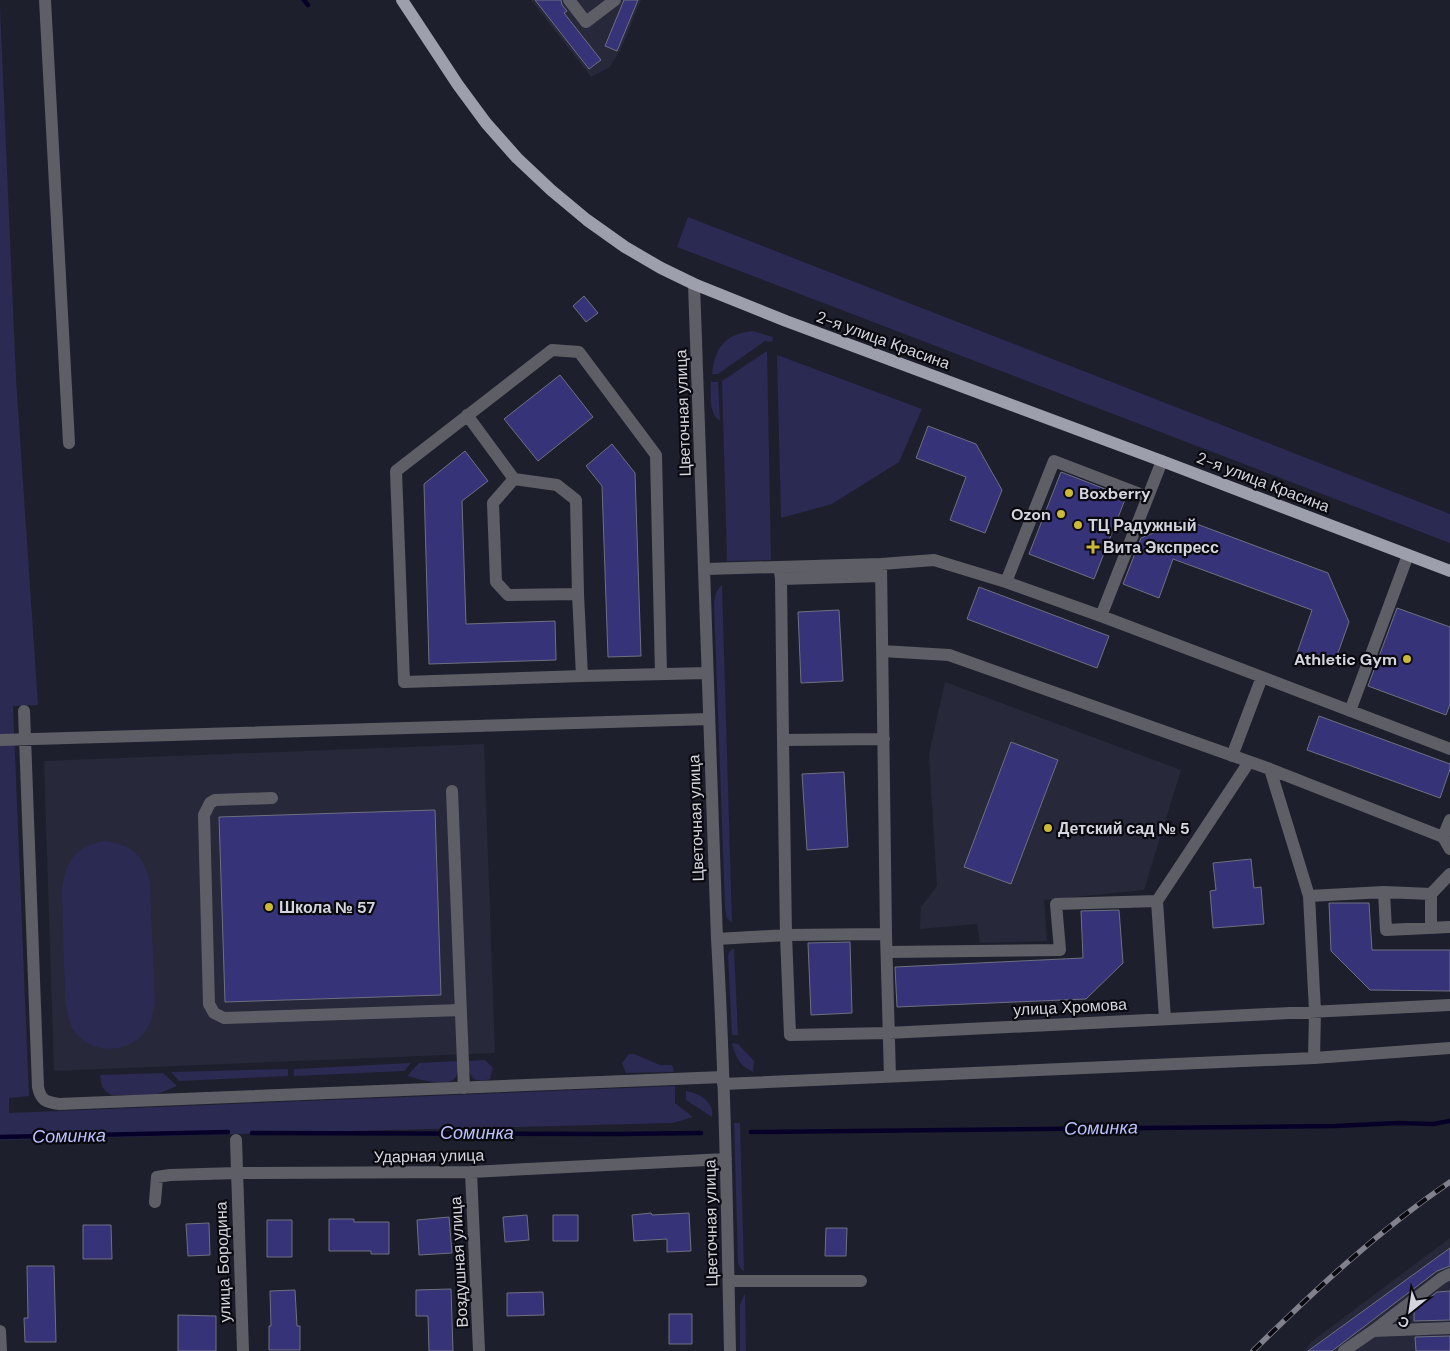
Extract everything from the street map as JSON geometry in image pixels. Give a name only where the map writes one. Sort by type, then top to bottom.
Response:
[{"type":"main road","name":"2-я улица Красина","points":[[402,0],[472,104],[501,141],[569,206],[619,243],[661,268],[694,284],[786,321],[1450,571]]},
{"type":"street","points":[[44,0],[69,443]]},
{"type":"street","points":[[569,0],[586,22],[615,0]]},
{"type":"street","name":"Цветочная улица","points":[[694,284],[726,1159],[730,1351]]},
{"type":"street","points":[[661,674],[656,455],[579,352],[552,350],[396,471],[404,682],[707,673]]},
{"type":"street","points":[[467,415],[514,479],[557,485],[576,500],[582,676]]},
{"type":"street","points":[[1006,582],[1054,461],[1148,497]]},
{"type":"street","points":[[1101,616],[1162,461]]},
{"type":"street","points":[[514,479],[493,503],[496,582],[508,595],[578,594]]},
{"type":"street","points":[[1350,711],[1408,554]]},
{"type":"street","points":[[705,569],[780,573],[881,570],[934,560],[1006,582],[1101,616],[1450,749]]},
{"type":"street","points":[[881,570],[890,1077]]},
{"type":"street","points":[[780,573],[786,936]]},
{"type":"street","points":[[882,651],[949,655],[1270,769],[1443,837],[1450,848]]},
{"type":"street","points":[[1232,756],[1262,677]]},
{"type":"street","points":[[24,711],[38,1087],[39,1095],[51,1103],[464,1088],[890,1077],[1314,1058],[1450,1048]]},
{"type":"street","points":[[0,740],[709,719]]},
{"type":"street","points":[[783,740],[884,738]]},
{"type":"street","points":[[1165,1019],[1157,901],[1249,762]]},
{"type":"street","points":[[1270,769],[1309,896],[1315,1011],[1314,1058]]},
{"type":"street","points":[[452,791],[464,1088]]},
{"type":"street","points":[[272,798],[215,800],[210,803],[204,815],[209,1004],[214,1013],[224,1018],[461,1010]]},
{"type":"street","points":[[1443,837],[1450,820]]},
{"type":"street","points":[[1431,928],[1431,894],[1450,874]]},
{"type":"street","points":[[1309,896],[1384,892],[1431,894]]},
{"type":"street","points":[[1384,892],[1386,930],[1450,927]]},
{"type":"street","points":[[887,952],[1060,950],[1056,904],[1157,901]]},
{"type":"street","points":[[717,939],[886,934]]},
{"type":"street","name":"улица Хромова","points":[[786,936],[790,1035],[888,1033],[1450,1005]]},
{"type":"street","name":"улица Бородина","points":[[236,1140],[243,1351]]},
{"type":"street","name":"Ударная улица","points":[[155,1202],[157,1177],[170,1175],[471,1172],[726,1159]]},
{"type":"street","name":"Воздушная улица","points":[[471,1172],[479,1351]]},
{"type":"street","points":[[1344,1351],[1450,1274]]},
{"type":"street","points":[[728,1281],[861,1281]]},
{"type":"street","points":[[1373,1331],[1450,1328]]},
{"type":"street","points":[[0,1331],[1,1351]]},
{"type":"shaded area","points":[[531,0],[641,0],[622,47],[610,67],[591,77]]},
{"type":"shaded area","points":[[0,7],[16,378],[38,705],[13,706],[29,1096],[9,1098],[9,1113],[675,1086],[675,1103],[693,1117],[673,1123],[0,1140]]},
{"type":"shaded area","points":[[688,217],[1450,514],[1450,543],[677,247]]},
{"type":"shaded area","points":[[753,331],[773,337],[772,342],[765,341],[718,374],[712,374],[716,356],[723,344],[735,335]]},
{"type":"shaded area","points":[[767,351],[771,560],[727,561],[722,381]]},
{"type":"shaded area","points":[[777,355],[922,409],[899,462],[832,504],[781,518]]},
{"type":"shaded area","points":[[711,382],[718,382],[720,421],[716,418],[712,409]]},
{"type":"shaded area","points":[[722,585],[732,923],[727,918],[725,907],[714,604],[716,593]]},
{"type":"shaded area","name":"Детский сад № 5","points":[[945,682],[1181,770],[1144,890],[1044,900],[1047,941],[980,943],[977,924],[920,929],[921,907],[937,886],[929,754]]},
{"type":"shaded area","name":"Школа № 57","points":[[484,744],[495,1053],[54,1071],[44,761]]},
{"type":"shaded area","points":[[104,841],[122,845],[135,852],[144,865],[150,882],[155,1004],[150,1023],[140,1038],[120,1048],[109,1049],[88,1043],[79,1037],[70,1022],[65,1001],[62,892],[63,881],[73,858],[85,847]]},
{"type":"shaded area","points":[[734,948],[738,1035],[732,1035],[728,956],[729,952]]},
{"type":"shaded area","points":[[732,1043],[738,1044],[754,1061],[753,1072],[739,1060]]},
{"type":"shaded area","points":[[629,1054],[634,1054],[660,1065],[671,1065],[674,1072],[626,1073],[622,1063]]},
{"type":"shaded area","points":[[485,1060],[493,1068],[490,1079],[476,1080],[469,1071],[467,1061]]},
{"type":"shaded area","points":[[458,1061],[457,1074],[451,1081],[440,1083],[407,1076],[419,1063]]},
{"type":"shaded area","points":[[411,1063],[404,1071],[294,1076],[294,1069]]},
{"type":"shaded area","points":[[288,1069],[288,1076],[179,1081],[171,1072]]},
{"type":"shaded area","points":[[163,1073],[177,1086],[155,1095],[111,1095],[102,1087],[100,1075]]},
{"type":"shaded area","points":[[686,1091],[701,1096],[709,1103],[712,1117],[686,1100]]},
{"type":"shaded area","points":[[734,1123],[740,1123],[744,1271],[738,1263]]},
{"type":"shaded area","points":[[1450,1238],[1450,1351],[1304,1351],[1311,1342]]},
{"type":"shaded area","points":[[744,1295],[746,1351],[740,1351],[740,1305]]},
{"type":"building","points":[[535,0],[561,0],[562,5],[567,11],[564,13],[601,60],[589,69]]},
{"type":"building","points":[[624,0],[638,0],[617,51],[605,46]]},
{"type":"building","points":[[584,296],[598,313],[586,322],[573,306]]},
{"type":"building","points":[[560,375],[593,417],[538,461],[504,419]]},
{"type":"building","points":[[928,426],[976,444],[1002,490],[985,533],[950,520],[966,477],[916,458]]},
{"type":"building","points":[[612,444],[635,473],[641,656],[608,657],[602,486],[586,466]]},
{"type":"building","points":[[465,451],[488,481],[462,501],[466,624],[555,621],[556,660],[429,664],[424,484]]},
{"type":"building","name":"ТЦ Радужный","points":[[1061,472],[1126,497],[1094,579],[1029,554]]},
{"type":"building","points":[[1186,520],[1328,573],[1349,622],[1333,667],[1297,653],[1312,610],[1173,559],[1159,598],[1123,584],[1141,538]]},
{"type":"building","points":[[979,587],[1109,636],[1097,668],[967,619]]},
{"type":"building","points":[[1397,608],[1450,627],[1450,704],[1446,715],[1368,686]]},
{"type":"building","points":[[839,610],[843,681],[801,683],[798,612]]},
{"type":"building","points":[[1319,716],[1450,764],[1440,798],[1307,750]]},
{"type":"building","points":[[1011,742],[1058,760],[1011,884],[964,867]]},
{"type":"building","points":[[844,772],[848,847],[807,850],[802,774]]},
{"type":"building","points":[[435,810],[441,995],[225,1002],[219,817]]},
{"type":"building","points":[[1251,859],[1254,888],[1261,887],[1264,924],[1213,928],[1210,891],[1216,890],[1213,863]]},
{"type":"building","points":[[1329,903],[1369,903],[1372,950],[1450,950],[1450,991],[1370,990],[1331,951]]},
{"type":"building","points":[[1119,910],[1123,963],[1086,999],[897,1007],[895,967],[1083,958],[1081,911]]},
{"type":"building","points":[[850,942],[852,1013],[811,1015],[808,943]]},
{"type":"building","points":[[651,1213],[652,1215],[689,1213],[691,1251],[667,1252],[667,1239],[634,1241],[632,1215]]},
{"type":"building","points":[[527,1215],[529,1240],[505,1242],[503,1217]]},
{"type":"building","points":[[553,1215],[578,1215],[578,1241],[553,1241]]},
{"type":"building","points":[[449,1217],[452,1253],[419,1255],[417,1220]]},
{"type":"building","points":[[329,1219],[354,1219],[354,1222],[389,1222],[389,1254],[371,1254],[371,1251],[329,1251]]},
{"type":"building","points":[[267,1220],[292,1220],[292,1257],[267,1257]]},
{"type":"building","points":[[209,1223],[210,1255],[188,1256],[186,1224]]},
{"type":"building","points":[[83,1225],[111,1225],[112,1259],[83,1259]]},
{"type":"building","points":[[826,1228],[847,1228],[846,1256],[825,1256]]},
{"type":"building","points":[[1450,1248],[1450,1266],[1437,1271],[1332,1351],[1308,1351]]},
{"type":"building","points":[[27,1266],[54,1266],[56,1342],[25,1342],[24,1318],[28,1318]]},
{"type":"building","points":[[451,1289],[453,1351],[429,1351],[428,1316],[416,1316],[416,1290]]},
{"type":"building","points":[[295,1290],[297,1326],[300,1326],[300,1350],[269,1350],[269,1326],[271,1326],[270,1291]]},
{"type":"building","points":[[1450,1291],[1450,1320],[1414,1321],[1414,1310],[1437,1292]]},
{"type":"building","points":[[543,1292],[544,1315],[507,1316],[507,1293]]},
{"type":"building","points":[[669,1314],[692,1314],[692,1344],[669,1344]]},
{"type":"building","points":[[178,1315],[216,1316],[216,1351],[178,1351]]},
{"type":"building","points":[[1450,1336],[1450,1351],[1416,1351],[1415,1337]]},
{"type":"waterway","points":[[304,0],[308,5]]},
{"type":"waterway","name":"Соминка","points":[[751,1132],[1335,1126],[1399,1123],[1433,1124],[1450,1121]]},
{"type":"waterway","name":"Соминка","points":[[0,1137],[228,1132]]},
{"type":"waterway","name":"Соминка","points":[[252,1133],[701,1133]]},
{"type":"railway","points":[[1253,1351],[1372,1241],[1450,1182]]},
{"type":"place","name":"Boxberry","points":[[1069,493]]},
{"type":"place","name":"Ozon","points":[[1061,514]]},
{"type":"place","name":"ТЦ Радужный","points":[[1078,525]]},
{"type":"place","name":"Вита Экспресс","points":[[1093,547]]},
{"type":"place","name":"Athletic Gym","points":[[1407,659]]},
{"type":"place","name":"Детский сад № 5","points":[[1048,828]]},
{"type":"place","name":"Школа № 57","points":[[269,907]]}]
